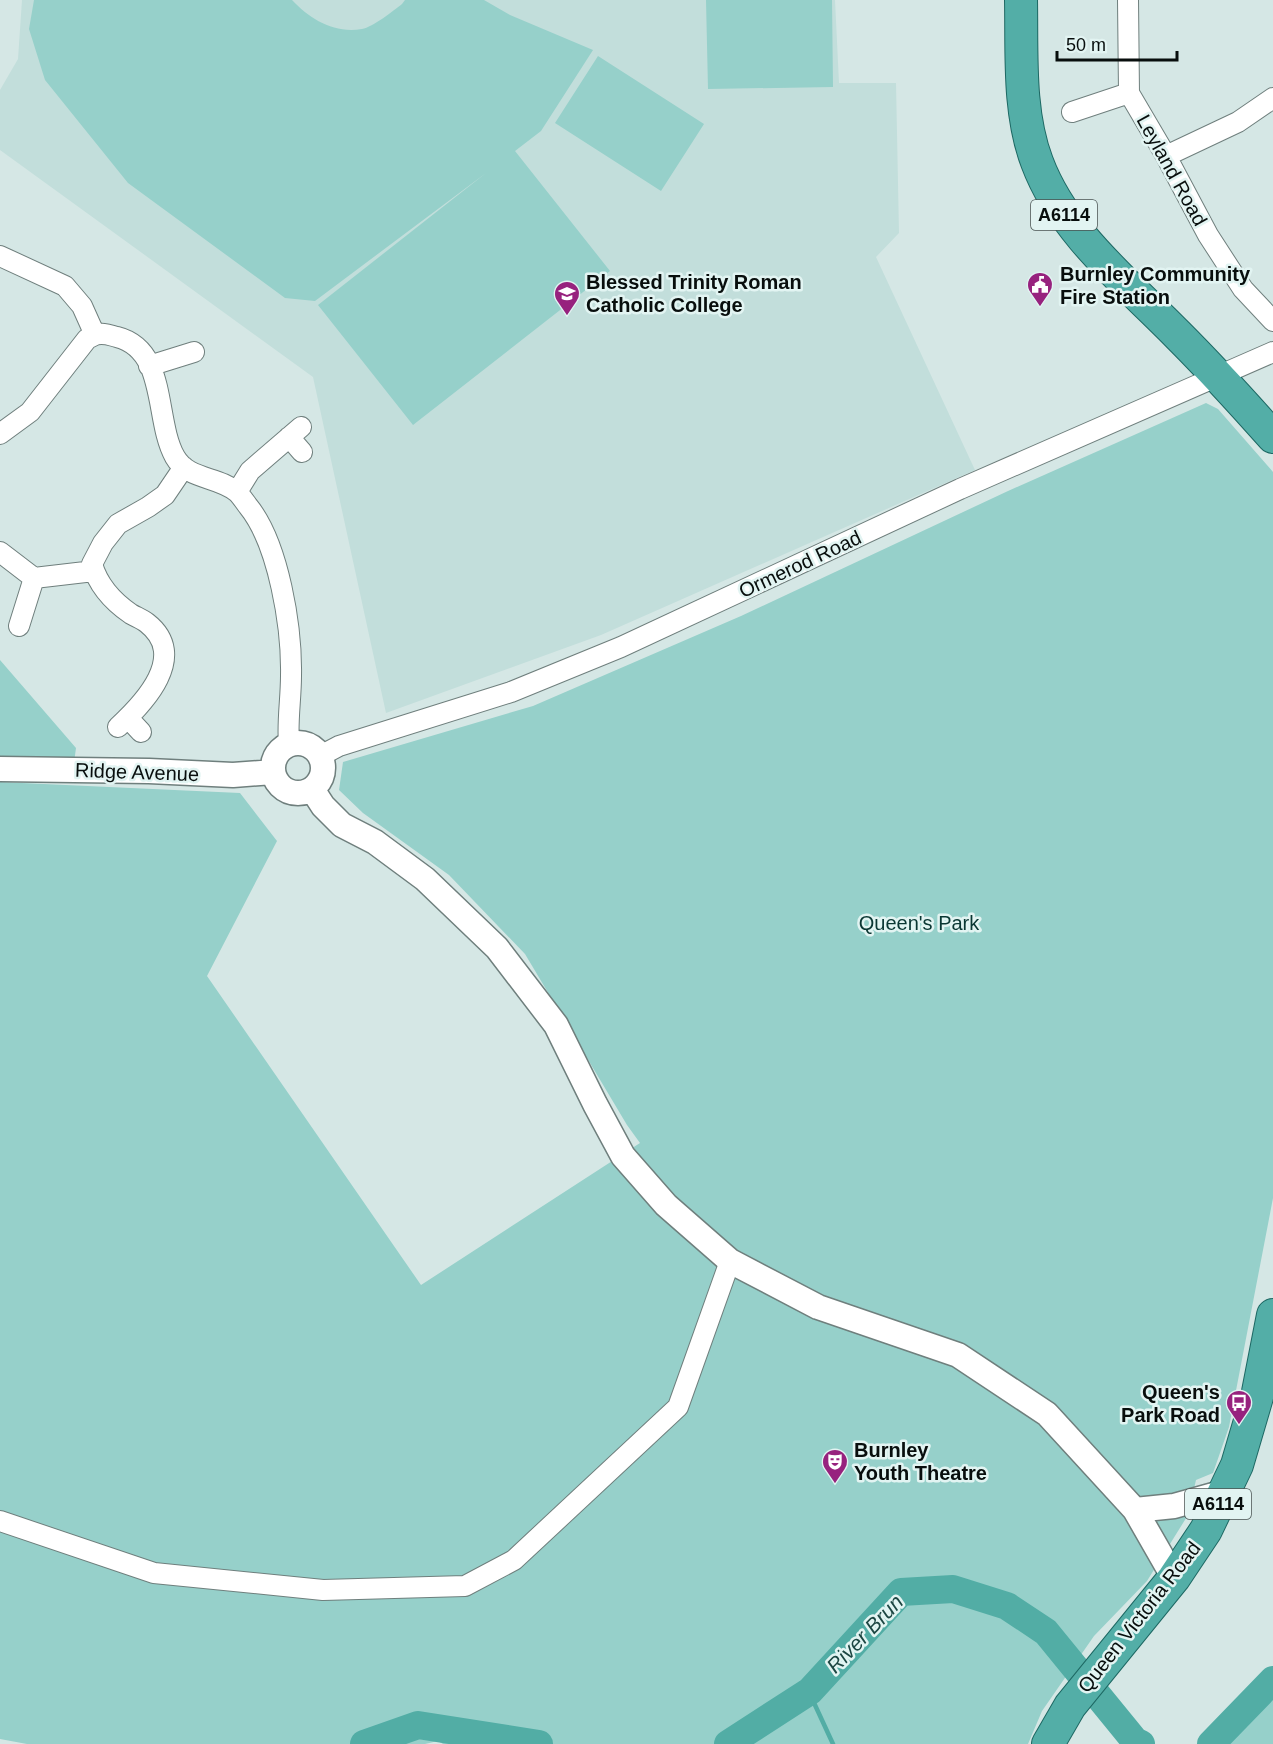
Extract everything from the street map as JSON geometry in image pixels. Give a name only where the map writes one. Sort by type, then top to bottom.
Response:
[{"type":"highway","name":"A6114","points":[[1022,0],[1022,49],[1027,127],[1037,163],[1065,216],[1105,262],[1217,376],[1273,437]]},
{"type":"highway","name":"Queen Victoria Road","points":[[1048,1744],[1070,1706],[1174,1578],[1206,1530],[1237,1465],[1257,1396],[1273,1315]]},
{"type":"street","name":"Leyland Road","points":[[1128,0],[1129,93],[1208,235],[1243,289],[1273,321]]},
{"type":"street","points":[[1072,112],[1129,93]]},
{"type":"street","points":[[1166,156],[1239,122],[1273,98]]},
{"type":"street","points":[[0,256],[65,286],[82,306],[95,335]]},
{"type":"street","points":[[0,434],[30,412],[87,339],[102,333],[127,339],[144,352],[156,382],[165,436],[176,459],[189,472],[218,482],[237,492],[262,526],[274,561],[285,608],[291,675],[289,744]]},
{"type":"street","points":[[149,366],[194,352]]},
{"type":"street","name":"Ormerod Road","points":[[320,756],[339,746],[511,692],[621,647],[960,489],[1273,352]]},
{"type":"street","points":[[237,492],[250,471],[295,432],[302,452]]},
{"type":"street","points":[[129,726],[158,679],[164,653],[158,635],[147,623],[112,599],[96,579],[92,564],[103,543],[118,524],[165,495],[184,467]]},
{"type":"street","points":[[0,552],[34,578],[94,571]]},
{"type":"street","points":[[20,626],[34,578]]},
{"type":"street","points":[[303,743],[310,746],[320,756],[323,770],[318,784],[305,793],[288,792],[276,780],[273,772],[276,756],[289,744],[303,743]]},
{"type":"street","name":"Ridge Avenue","points":[[0,769],[149,771],[233,775],[273,772]]},
{"type":"street","points":[[312,789],[323,806],[342,825],[375,842],[425,879],[497,948],[556,1025],[623,1156],[666,1205],[730,1261],[818,1307],[958,1355],[1047,1414],[1134,1510],[1174,1578]]},
{"type":"street","points":[[0,1521],[154,1574],[323,1590],[465,1586],[513,1560],[678,1407],[730,1261]]},
{"type":"street","points":[[1134,1510],[1174,1506],[1224,1492]]},
{"type":"shaded area","name":"Blessed Trinity Roman Catholic College","points":[[22,0],[835,0],[839,83],[896,83],[899,233],[876,257],[975,470],[601,635],[386,713],[313,377],[0,150],[0,90],[18,59]]},
{"type":"green space","points":[[34,0],[292,0],[323,24],[352,30],[372,25],[394,11],[405,0],[484,0],[510,15],[593,50],[541,131],[515,151],[610,271],[413,425],[318,305],[486,173],[315,301],[285,298],[128,183],[45,80],[29,29]]},
{"type":"green space","points":[[706,0],[832,0],[833,87],[708,89]]},
{"type":"green space","points":[[598,56],[704,124],[661,191],[555,123]]},
{"type":"green space","name":"Queen's Park","points":[[1206,403],[1218,409],[1273,472],[1273,1198],[1229,1427],[1213,1473],[1196,1480],[1188,1515],[1147,1581],[1094,1636],[1042,1711],[1028,1744],[443,1744],[438,1741],[425,1744],[27,1744],[0,1739],[0,782],[240,793],[277,841],[207,976],[421,1285],[640,1143],[525,954],[449,875],[363,813],[339,790],[343,762],[533,706],[741,616],[1008,491]]},
{"type":"green space","points":[[0,660],[76,748],[73,770],[0,769]]},
{"type":"green space","points":[[1273,1691],[1273,1744],[1223,1744]]},
{"type":"waterway","name":"River Brun","points":[[728,1744],[810,1691],[901,1592],[953,1589],[1007,1606],[1046,1632],[1135,1741],[1141,1744]]},
{"type":"waterway","name":"River Brun","points":[[1211,1744],[1273,1680]]},
{"type":"waterway","points":[[809,1692],[833,1744]]},
{"type":"waterway","name":"River Brun","points":[[364,1744],[418,1725],[539,1744]]},
{"type":"place","name":"Burnley Community Fire Station","points":[[1040,308]]},
{"type":"place","name":"Blessed Trinity Roman Catholic College","points":[[567,317]]},
{"type":"place","name":"Queen's Park Road","points":[[1239,1426]]},
{"type":"place","name":"Burnley Youth Theatre","points":[[835,1485]]}]
